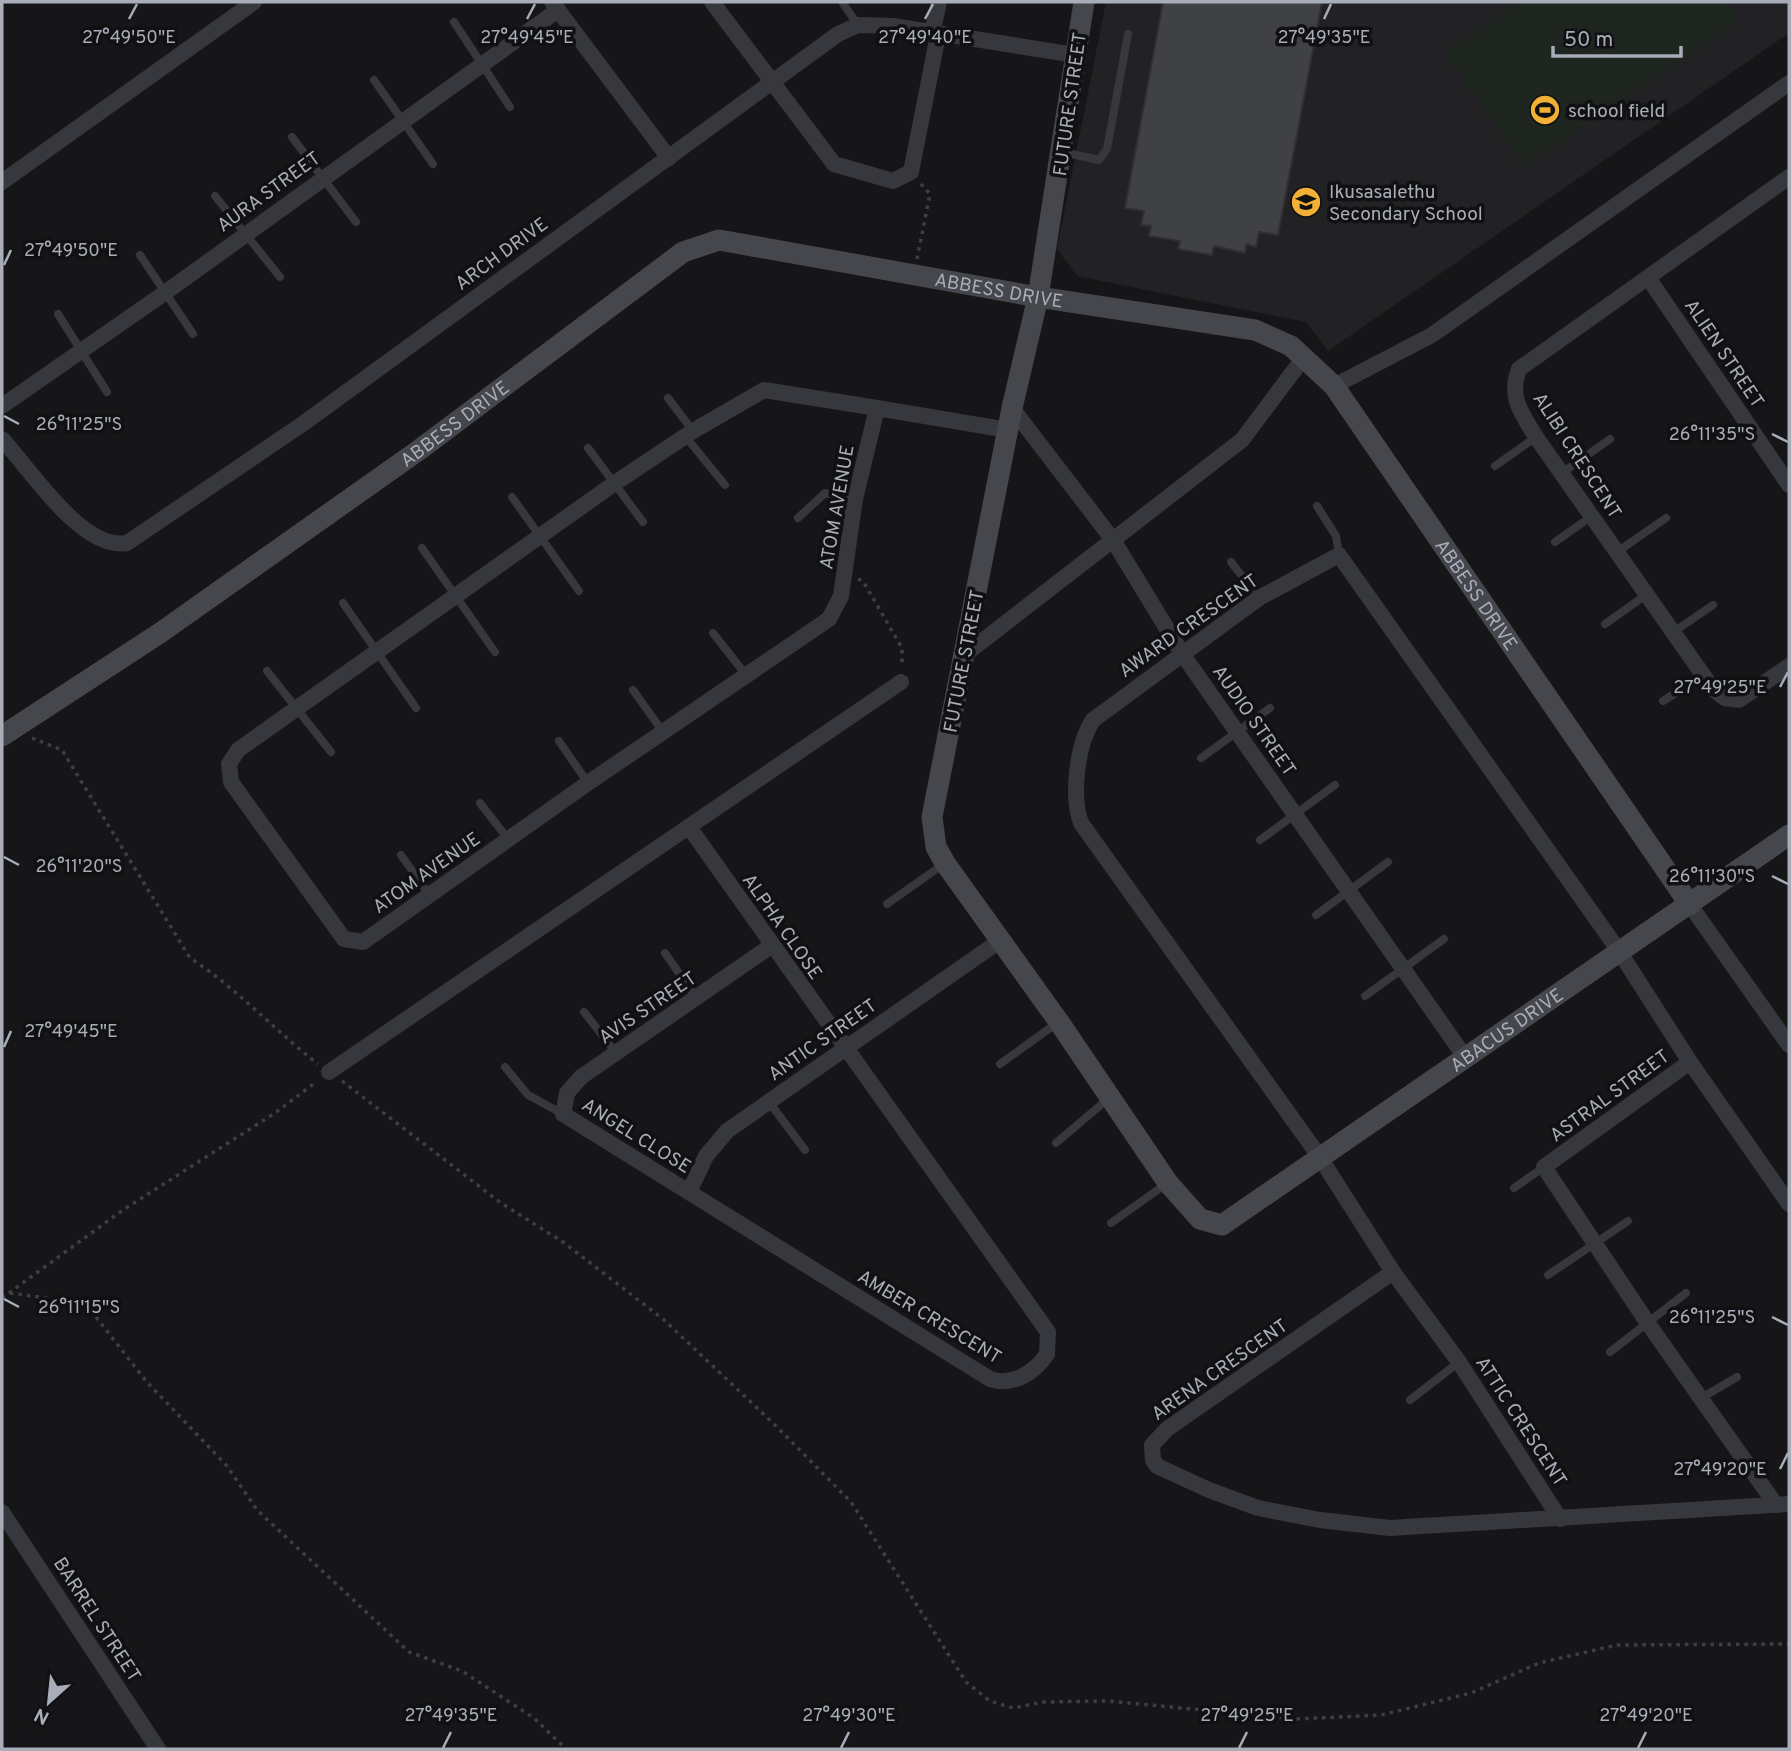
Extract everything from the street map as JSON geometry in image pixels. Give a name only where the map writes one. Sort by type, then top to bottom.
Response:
[{"type":"street","points":[[2,182],[254,2]]},
{"type":"street","points":[[712,2],[834,164],[892,181],[911,172],[939,2]]},
{"type":"street","name":"FUTURE STREET","points":[[1084,2],[1063,152],[1038,296],[1012,408],[932,817],[936,847],[945,863],[1059,1022],[1168,1183],[1200,1219],[1222,1225]]},
{"type":"street","points":[[555,6],[670,158]]},
{"type":"street","name":"AURA STREET","points":[[2,405],[166,292],[403,121],[555,6]]},
{"type":"street","points":[[858,25],[893,26],[935,35],[1075,55]]},
{"type":"street","name":"ARCH DRIVE","points":[[2,439],[69,516],[107,543],[127,544],[304,423],[838,34],[858,25]]},
{"type":"street","points":[[1334,386],[1432,335],[1789,83]]},
{"type":"street","name":"ALIBI CRESCENT","points":[[1788,182],[1519,369],[1514,381],[1516,403],[1536,437],[1672,633],[1718,694],[1739,700],[1789,666]]},
{"type":"street","name":"ABBESS DRIVE","points":[[5,734],[160,633],[419,450],[683,252],[719,240],[1038,296],[1255,330],[1279,338],[1305,356],[1334,386],[1789,1045]]},
{"type":"street","name":"ALIEN STREET","points":[[1649,279],[1789,485]]},
{"type":"street","points":[[963,656],[1242,440],[1305,356]]},
{"type":"street","name":"ATOM AVENUE","points":[[764,390],[877,408],[855,499],[841,596],[829,619],[588,783],[363,942],[348,941],[331,924],[231,782],[229,764],[238,750],[689,433],[764,390]]},
{"type":"street","points":[[877,408],[1008,430]]},
{"type":"street","name":"AUDIO STREET","points":[[1012,408],[1114,540],[1183,655],[1465,1057]]},
{"type":"street","points":[[1339,555],[1619,951],[1690,1062],[1789,1204]]},
{"type":"street","name":"AWARD CRESCENT","points":[[1319,1156],[1115,872],[1076,811],[1074,800],[1082,745],[1093,720],[1259,598],[1339,555]]},
{"type":"street","points":[[329,1072],[901,682]]},
{"type":"street","name":"ALPHA CLOSE","points":[[689,827],[844,1049]]},
{"type":"street","name":"ABACUS DRIVE","points":[[1222,1225],[1789,835]]},
{"type":"street","name":"ANTIC STREET","points":[[689,1192],[716,1142],[1000,940]]},
{"type":"street","name":"AVIS STREET","points":[[563,1114],[570,1087],[771,946]]},
{"type":"street","name":"AMBER CRESCENT","points":[[689,1192],[990,1379],[1014,1380],[1032,1371],[1047,1354],[1048,1332],[844,1049]]},
{"type":"street","name":"ASTRAL STREET","points":[[1690,1062],[1544,1167],[1647,1322],[1783,1504]]},
{"type":"street","name":"ANGEL CLOSE","points":[[563,1114],[689,1192]]},
{"type":"street","name":"ATTIC CRESCENT","points":[[1319,1156],[1393,1272],[1459,1362],[1560,1519]]},
{"type":"street","name":"ARENA CRESCENT","points":[[1393,1272],[1167,1429],[1153,1445],[1153,1460],[1157,1466],[1235,1501],[1320,1520],[1390,1528],[1560,1519]]},
{"type":"street","points":[[1560,1519],[1783,1504]]},
{"type":"street","name":"BARREL STREET","points":[[2,1512],[158,1749]]},
{"type":"lane","points":[[842,2],[858,25]]},
{"type":"lane","points":[[453,22],[510,107]]},
{"type":"lane","points":[[1063,152],[1099,160],[1107,149],[1128,34]]},
{"type":"lane","points":[[374,80],[433,164]]},
{"type":"lane","points":[[292,137],[356,222]]},
{"type":"lane","points":[[215,196],[280,277]]},
{"type":"lane","points":[[139,255],[193,334]]},
{"type":"lane","points":[[58,314],[107,392]]},
{"type":"lane","points":[[668,398],[725,485]]},
{"type":"lane","points":[[1494,466],[1536,437]]},
{"type":"lane","points":[[1562,473],[1611,439]]},
{"type":"lane","points":[[588,448],[643,522]]},
{"type":"lane","points":[[798,518],[825,493],[855,499]]},
{"type":"lane","points":[[512,497],[579,591]]},
{"type":"lane","points":[[1318,506],[1336,536],[1339,555]]},
{"type":"lane","points":[[1555,542],[1592,516]]},
{"type":"lane","points":[[1617,552],[1666,518]]},
{"type":"lane","points":[[422,548],[495,652]]},
{"type":"lane","points":[[1231,562],[1259,598]]},
{"type":"lane","points":[[1605,624],[1646,594]]},
{"type":"lane","points":[[342,603],[416,708]]},
{"type":"lane","points":[[1672,633],[1713,605]]},
{"type":"lane","points":[[713,633],[746,675]]},
{"type":"lane","points":[[267,671],[299,708],[331,752]]},
{"type":"lane","points":[[1663,701],[1703,676]]},
{"type":"lane","points":[[633,690],[663,732]]},
{"type":"lane","points":[[1201,758],[1270,708]]},
{"type":"lane","points":[[559,741],[588,783]]},
{"type":"lane","points":[[1261,840],[1335,785]]},
{"type":"lane","points":[[480,803],[508,839]]},
{"type":"lane","points":[[401,855],[430,896]]},
{"type":"lane","points":[[1316,915],[1388,862]]},
{"type":"lane","points":[[887,904],[945,863]]},
{"type":"lane","points":[[1365,996],[1444,939]]},
{"type":"lane","points":[[665,953],[697,999]]},
{"type":"lane","points":[[584,1012],[617,1054]]},
{"type":"lane","points":[[1000,1064],[1059,1022]]},
{"type":"lane","points":[[505,1067],[528,1095],[563,1114]]},
{"type":"lane","points":[[1056,1143],[1109,1098]]},
{"type":"lane","points":[[769,1102],[805,1150]]},
{"type":"lane","points":[[1514,1188],[1544,1167]]},
{"type":"lane","points":[[1111,1223],[1168,1183]]},
{"type":"lane","points":[[1548,1275],[1628,1221]]},
{"type":"lane","points":[[1610,1352],[1686,1293]]},
{"type":"lane","points":[[1410,1400],[1459,1362]]},
{"type":"lane","points":[[1703,1397],[1737,1377]]},
{"type":"path","points":[[911,172],[930,194],[914,275]]},
{"type":"path","points":[[845,573],[863,581],[902,648],[901,682]]},
{"type":"path","points":[[5,734],[45,741],[62,750],[190,958],[221,978],[259,1010],[285,1038],[501,1203],[563,1242],[634,1296],[774,1424],[851,1502],[966,1682],[990,1701],[1013,1709],[1043,1702],[1108,1701],[1297,1719],[1381,1715],[1471,1693],[1539,1663],[1617,1645],[1789,1644]]},
{"type":"path","points":[[2,1298],[123,1210],[275,1113],[329,1072]]},
{"type":"path","points":[[10,1293],[85,1303],[146,1381],[227,1465],[257,1510],[409,1652],[462,1671],[534,1718],[566,1749]]},
{"type":"shaded area","name":"Ikusasalethu Secondary School","points":[[1106,2],[1789,2],[1789,33],[1328,351],[1306,322],[1077,276],[1057,249]]},
{"type":"shaded area","name":"school field","points":[[1520,2],[1726,2],[1739,21],[1523,167],[1445,53]]},
{"type":"building","points":[[1163,2],[1322,2],[1278,235],[1259,232],[1256,247],[1246,244],[1245,253],[1214,246],[1212,255],[1178,249],[1180,241],[1149,236],[1151,226],[1141,225],[1144,211],[1125,208]]},
{"type":"place","name":"school field","points":[[1545,110]]},
{"type":"place","name":"Ikusasalethu Secondary School","points":[[1306,202]]}]
